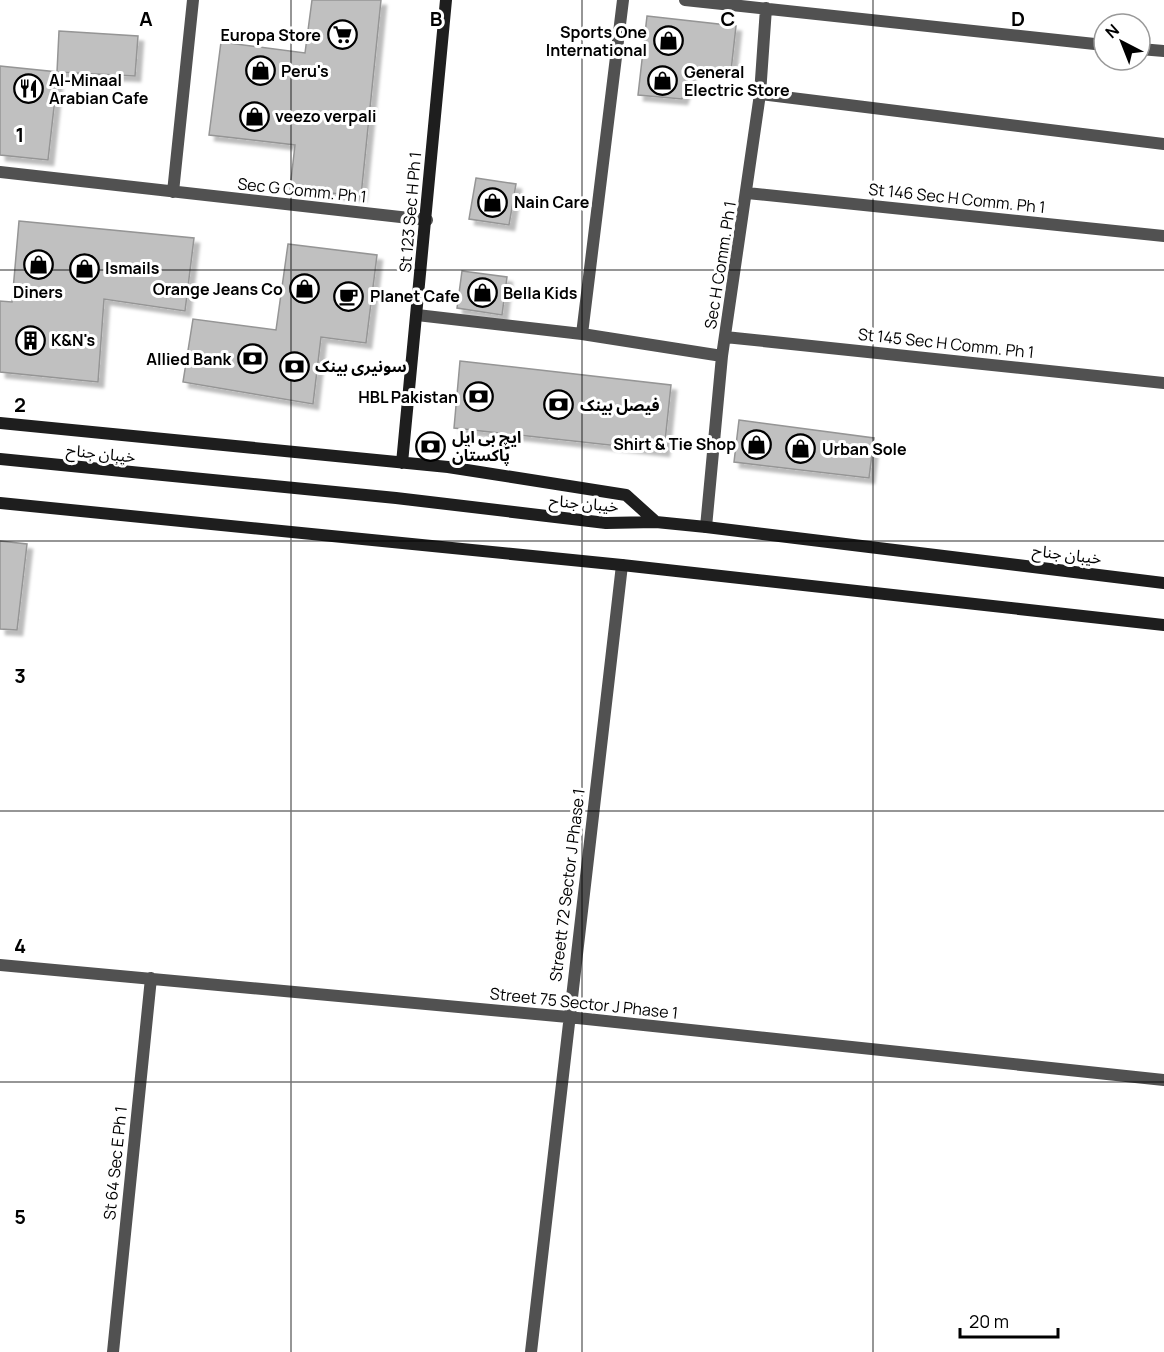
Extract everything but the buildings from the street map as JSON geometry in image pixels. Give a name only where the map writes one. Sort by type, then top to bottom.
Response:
[{"type":"main road","name":"St 123 Sec H Ph 1","points":[[402,463],[427,220],[446,0]]},
{"type":"main road","points":[[0,423],[447,467],[626,495],[656,522]]},
{"type":"main road","name":"خیبان جناح","points":[[0,459],[396,498],[606,524],[656,522],[706,527],[1164,583]]},
{"type":"main road","points":[[0,503],[622,565],[1164,625]]},
{"type":"street","points":[[173,192],[193,0]]},
{"type":"street","points":[[582,334],[623,0]]},
{"type":"street","points":[[685,0],[1092,44]]},
{"type":"street","name":"Sec H Comm. Ph 1","points":[[706,527],[722,356],[760,94],[766,8]]},
{"type":"street","points":[[760,94],[1164,144]]},
{"type":"street","name":"Sec G Comm. Ph 1","points":[[0,172],[427,220]]},
{"type":"street","name":"St 146 Sec H Comm. Ph 1","points":[[747,193],[1164,236]]},
{"type":"street","points":[[417,315],[582,334],[722,356]]},
{"type":"street","name":"St 145 Sec H Comm. Ph 1","points":[[725,336],[1164,383]]},
{"type":"street","name":"Streett 72 Sector J Phase 1","points":[[531,1352],[622,565]]},
{"type":"street","name":"Street 75 Sector J Phase 1","points":[[0,965],[568,1017],[1164,1080]]},
{"type":"street","name":"St 64 Sec E Ph 1","points":[[113,1352],[151,978]]},
{"type":"place","name":"Europa Store","points":[[342,35]]},
{"type":"place","name":"Sports One International","points":[[668,41]]},
{"type":"place","name":"Peru's","points":[[260,71]]},
{"type":"place","name":"General Electric Store","points":[[663,81]]},
{"type":"place","name":"Al-Minaal Arabian Cafe","points":[[28,89]]},
{"type":"place","name":"veezo verpali","points":[[254,116]]},
{"type":"place","name":"Nain Care","points":[[493,202]]},
{"type":"place","name":"Diners","points":[[38,264]]},
{"type":"place","name":"Ismails","points":[[84,268]]},
{"type":"place","name":"Orange Jeans Co","points":[[304,289]]},
{"type":"place","name":"Bella Kids","points":[[482,293]]},
{"type":"place","name":"Planet Cafe","points":[[349,296]]},
{"type":"place","name":"K&N's","points":[[30,340]]},
{"type":"place","name":"Allied Bank","points":[[252,359]]},
{"type":"place","name":"سونیری بینک","points":[[294,366]]},
{"type":"place","name":"HBL Pakistan","points":[[479,397]]},
{"type":"place","name":"فیصل بینک","points":[[559,405]]},
{"type":"place","name":"Shirt & Tie Shop","points":[[757,444]]},
{"type":"place","name":"ایچ بی ایل پاکستان","points":[[431,446]]},
{"type":"place","name":"Urban Sole","points":[[801,449]]}]
